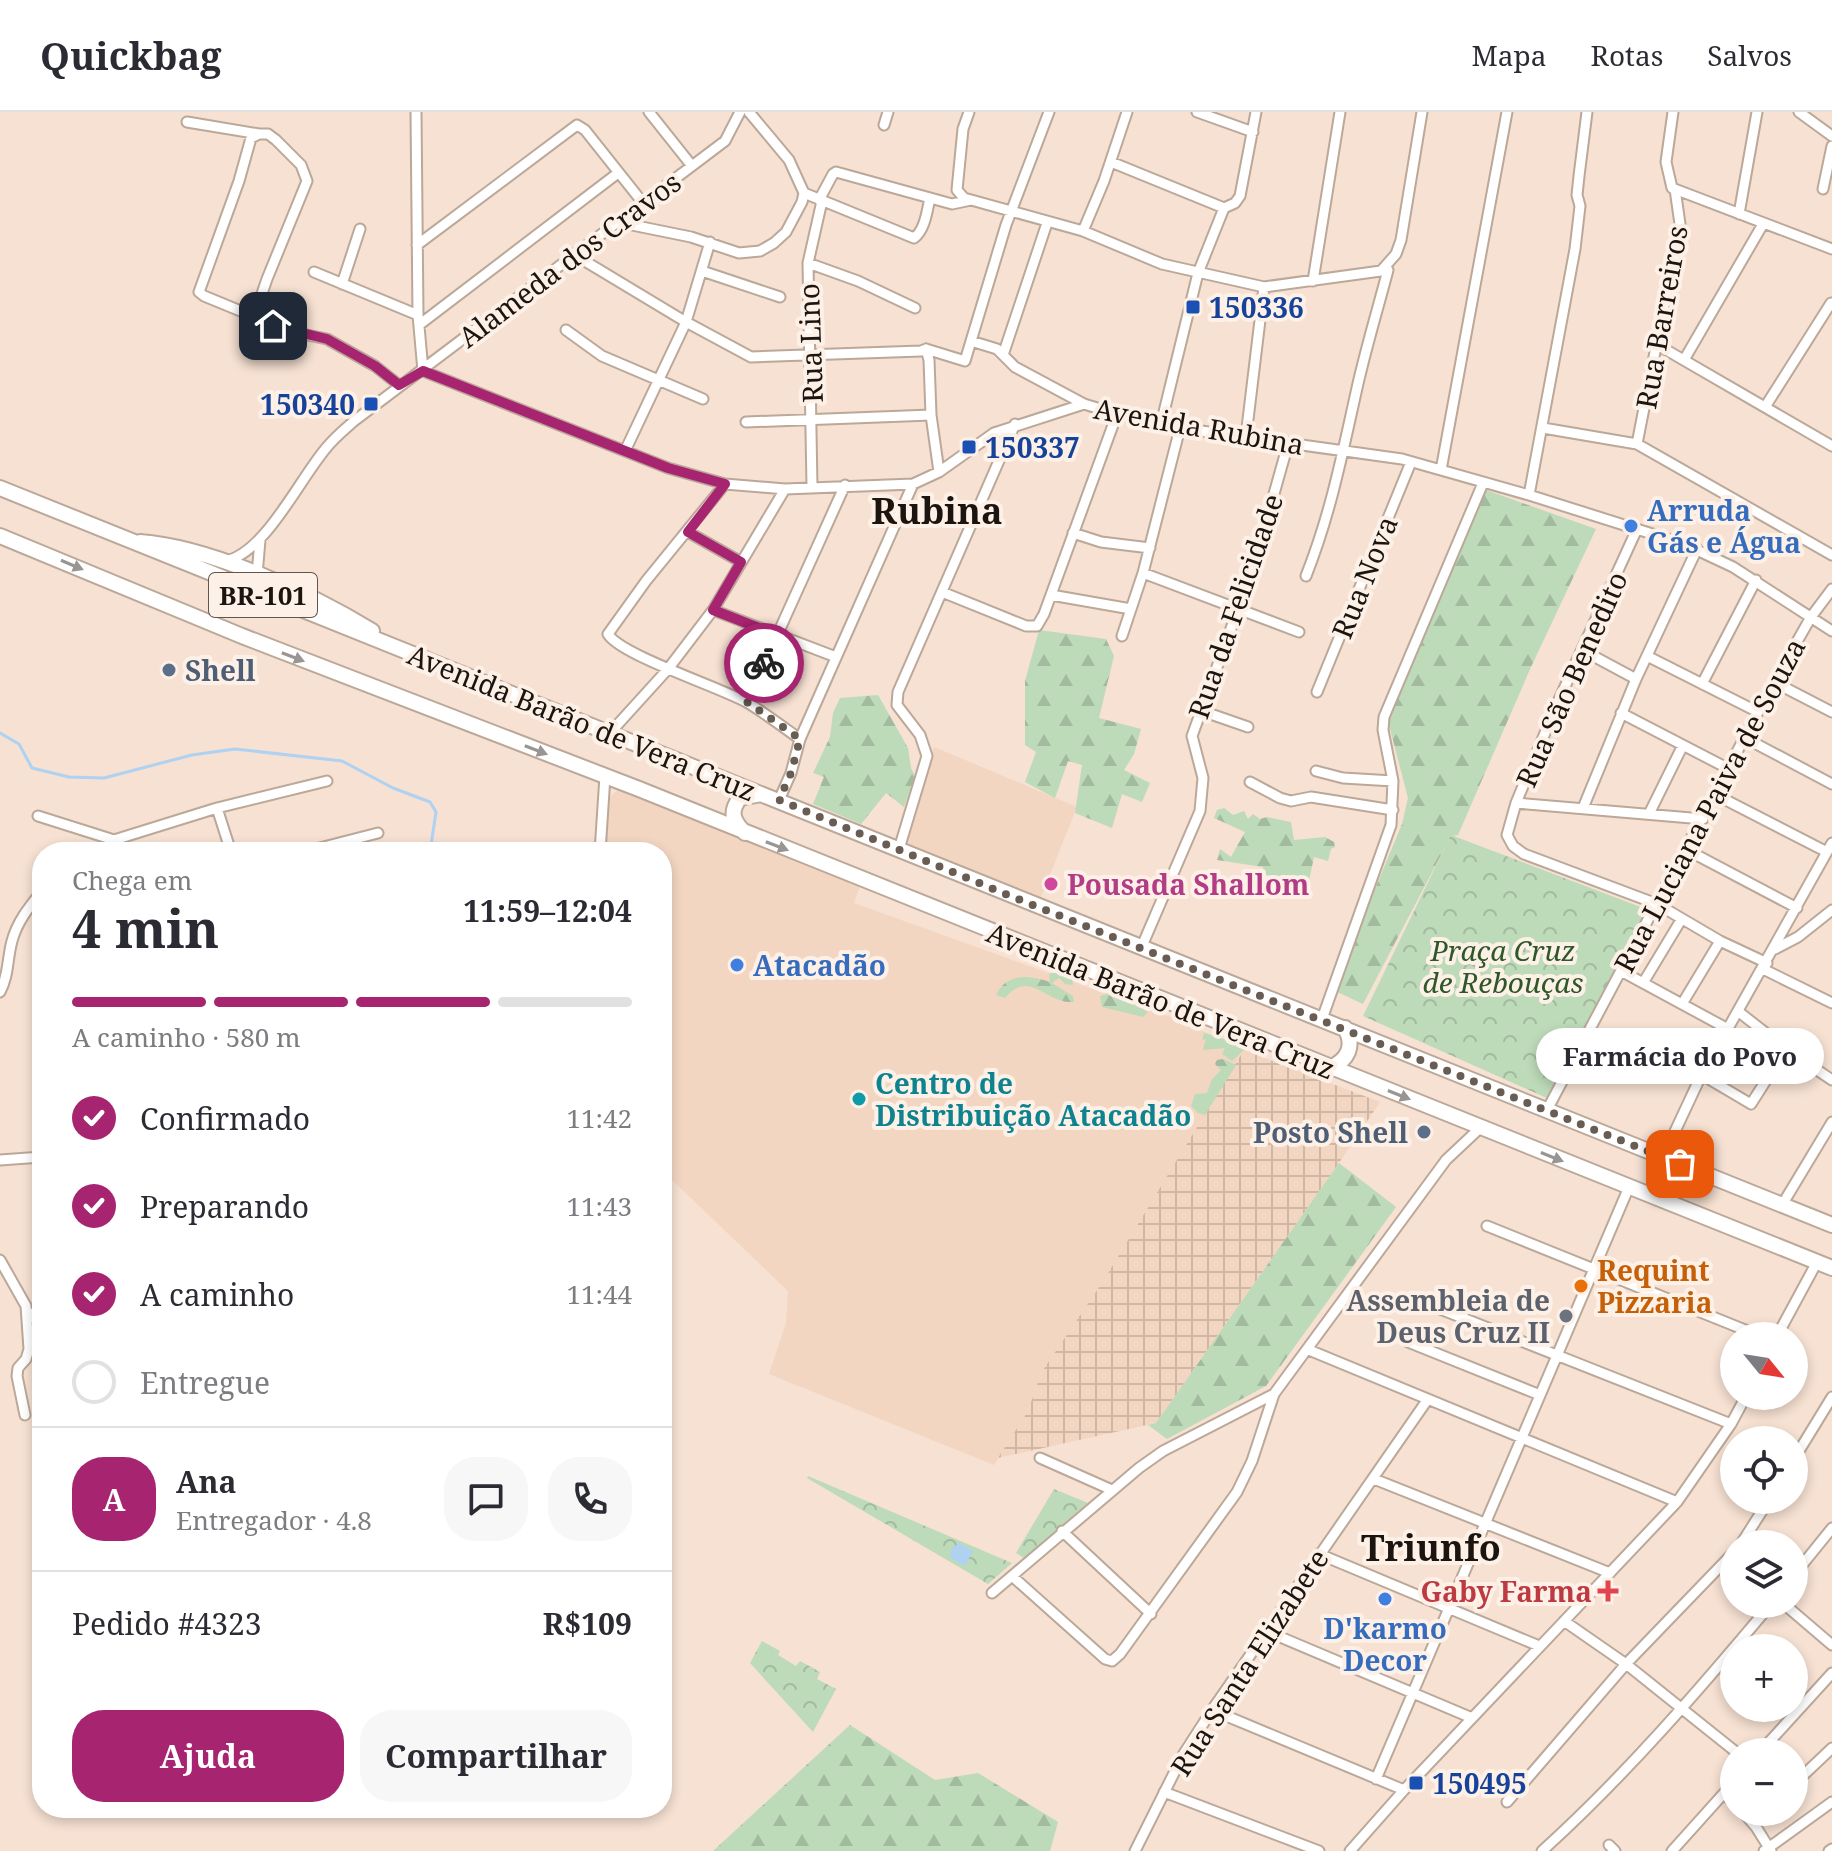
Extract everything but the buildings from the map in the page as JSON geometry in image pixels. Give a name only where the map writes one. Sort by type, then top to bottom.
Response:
[{"type":"highway","name":"Avenida Barão de Vera Cruz","points":[[0,488],[1832,1225]]},
{"type":"highway","name":"Avenida Barão de Vera Cruz","points":[[0,536],[254,641],[605,776],[1832,1268]]},
{"type":"highway","points":[[126,541],[169,544],[257,575],[343,613],[399,649]]},
{"type":"highway","points":[[746,834],[736,824],[733,807],[740,798],[751,794],[772,797]]},
{"type":"highway","points":[[1330,1068],[1348,1054],[1351,1043],[1345,1028]]},
{"type":"street","points":[[416,112],[419,320],[423,371]]},
{"type":"street","points":[[649,112],[692,166]]},
{"type":"street","points":[[617,222],[710,242],[739,253],[760,251],[786,232],[804,193],[789,160],[749,112]]},
{"type":"street","points":[[884,125],[888,112]]},
{"type":"street","points":[[969,112],[963,129],[957,190],[971,200],[1083,231],[1162,264],[1264,287],[1385,271]]},
{"type":"street","points":[[573,254],[751,357],[926,349],[965,361],[1012,210],[1049,112]]},
{"type":"street","points":[[1083,231],[1127,112]]},
{"type":"street","points":[[1197,112],[1253,132]]},
{"type":"street","points":[[1161,424],[1198,273],[1224,208],[1235,203],[1240,196],[1256,112]]},
{"type":"street","points":[[1313,281],[1340,112]]},
{"type":"street","points":[[1306,576],[1324,529],[1345,450],[1385,271],[1401,240],[1422,112]]},
{"type":"street","points":[[1441,470],[1507,112]]},
{"type":"street","points":[[1529,495],[1575,249],[1580,206],[1577,195],[1587,112]]},
{"type":"street","name":"Rua Barreiros","points":[[1637,444],[1680,224],[1666,162],[1673,112]]},
{"type":"street","points":[[1739,214],[1757,112]]},
{"type":"street","points":[[1799,112],[1832,136]]},
{"type":"street","name":"Alameda dos Cravos","points":[[223,562],[238,558],[260,540],[328,445],[354,421],[725,141],[737,114]]},
{"type":"street","points":[[187,122],[268,134],[284,146],[306,173],[307,181],[254,317]]},
{"type":"street","points":[[417,245],[577,125],[585,130],[643,203]]},
{"type":"street","points":[[259,134],[248,142],[239,181],[199,292],[292,332],[327,339],[375,366],[399,385]]},
{"type":"street","points":[[1823,189],[1832,146]]},
{"type":"street","points":[[1111,162],[1224,208]]},
{"type":"street","points":[[821,201],[836,172],[952,204],[971,200]]},
{"type":"street","points":[[419,320],[618,173]]},
{"type":"street","points":[[1672,185],[1763,224],[1832,249]]},
{"type":"street","points":[[804,193],[914,238],[922,228],[930,198]]},
{"type":"street","name":"Rua Lino","points":[[812,487],[808,263],[821,201]]},
{"type":"street","points":[[1003,355],[1047,223]]},
{"type":"street","points":[[1684,360],[1763,224]]},
{"type":"street","points":[[342,284],[360,229]]},
{"type":"street","points":[[625,451],[686,322],[710,242]]},
{"type":"street","points":[[808,263],[858,281],[915,308]]},
{"type":"street","points":[[702,271],[780,297]]},
{"type":"street","points":[[314,272],[419,320]]},
{"type":"street","points":[[1246,436],[1264,287]]},
{"type":"street","points":[[1765,407],[1831,303]]},
{"type":"street","points":[[566,330],[602,356],[703,399]]},
{"type":"street","points":[[971,341],[997,349],[1015,367],[1084,404]]},
{"type":"street","points":[[1656,344],[1832,446]]},
{"type":"street","points":[[926,349],[939,472]]},
{"type":"street","name":"Avenida Rubina","points":[[423,371],[668,468],[725,484],[785,489],[913,484],[939,472],[994,433],[1084,404],[1180,428],[1411,462],[1529,495],[1697,549],[1756,580],[1832,631]]},
{"type":"street","points":[[942,592],[1032,628],[1041,622],[1117,414]]},
{"type":"street","points":[[746,422],[931,415]]},
{"type":"street","points":[[899,849],[927,756],[920,735],[897,705],[896,699],[1015,424]]},
{"type":"street","points":[[1122,636],[1150,548],[1180,428]]},
{"type":"street","points":[[1543,428],[1637,444],[1832,555]]},
{"type":"street","name":"Rua da Felicidade","points":[[1142,946],[1203,799],[1203,778],[1191,742],[1199,710],[1254,565],[1288,444]]},
{"type":"street","name":"Rua Nova","points":[[1317,692],[1411,462]]},
{"type":"street","points":[[1322,1019],[1387,839],[1393,810],[1393,781],[1383,730],[1384,717],[1483,483]]},
{"type":"street","points":[[725,484],[646,581],[608,634],[616,642],[668,669],[747,702],[800,739]]},
{"type":"street","points":[[772,797],[791,773],[800,739],[913,484]]},
{"type":"street","points":[[747,702],[845,485]]},
{"type":"street","points":[[609,734],[668,669],[713,610],[785,489]]},
{"type":"street","name":"Rua São Benedito","points":[[1637,529],[1557,704],[1508,829],[1509,842],[1524,854],[1657,904]]},
{"type":"street","points":[[688,532],[741,562]]},
{"type":"street","points":[[1073,533],[1101,542],[1150,548]]},
{"type":"street","points":[[257,575],[260,540]]},
{"type":"street","points":[[1583,808],[1621,713],[1697,549]]},
{"type":"street","points":[[1143,573],[1299,632]]},
{"type":"street","points":[[1702,684],[1756,580]]},
{"type":"street","name":"Rua Luciana Paiva de Souza","points":[[1547,1110],[1774,682],[1811,617],[1832,589]]},
{"type":"street","points":[[1051,595],[1131,609]]},
{"type":"street","points":[[713,610],[836,657]]},
{"type":"street","points":[[1582,650],[1636,679]]},
{"type":"street","points":[[1647,656],[1758,712]]},
{"type":"street","points":[[1774,682],[1832,712]]},
{"type":"street","points":[[1199,710],[1248,727]]},
{"type":"street","points":[[1621,713],[1729,769]]},
{"type":"street","points":[[1745,738],[1832,784]]},
{"type":"street","points":[[1649,814],[1683,745]]},
{"type":"street","points":[[1316,771],[1343,778],[1393,781]]},
{"type":"street","points":[[601,842],[605,776]]},
{"type":"street","points":[[38,816],[114,840],[217,808],[327,781]]},
{"type":"street","points":[[1250,782],[1291,801],[1311,797],[1393,810]]},
{"type":"street","points":[[1663,1157],[1700,1078],[1830,848],[1716,795]]},
{"type":"street","points":[[1516,803],[1703,819]]},
{"type":"street","points":[[217,808],[228,842]]},
{"type":"street","points":[[343,842],[378,833]]},
{"type":"street","points":[[1687,850],[1797,908]]},
{"type":"street","points":[[0,992],[8,972],[15,933],[32,904]]},
{"type":"street","points":[[1657,904],[1832,1003]]},
{"type":"street","points":[[1775,949],[1798,937],[1832,910]]},
{"type":"street","points":[[1643,983],[1681,920]]},
{"type":"street","points":[[1682,1004],[1720,941]]},
{"type":"street","points":[[1621,971],[1728,1029]]},
{"type":"street","points":[[1739,1012],[1832,1080]]},
{"type":"street","points":[[1586,1036],[1700,1078],[1750,1104],[1756,1100],[1786,1049]]},
{"type":"street","points":[[1782,1205],[1831,1127]]},
{"type":"street","points":[[1012,1576],[1105,1659],[1112,1661],[1120,1654],[1237,1492],[1252,1461],[1274,1394],[1446,1160],[1480,1128]]},
{"type":"street","points":[[0,1160],[32,1158]]},
{"type":"street","points":[[1376,1779],[1629,1187]]},
{"type":"street","points":[[1487,1226],[1725,1322]]},
{"type":"street","points":[[0,1260],[32,1315]]},
{"type":"street","points":[[1785,1322],[1817,1262]]},
{"type":"street","points":[[1435,1307],[1731,1424]]},
{"type":"street","points":[[25,1415],[17,1376],[29,1349],[27,1311]]},
{"type":"street","points":[[1408,1342],[1540,1395]]},
{"type":"street","points":[[1309,1350],[1677,1502]]},
{"type":"street","points":[[992,1593],[1062,1531],[1163,1451],[1274,1394]]},
{"type":"street","points":[[1808,1436],[1832,1397]]},
{"type":"street","name":"Rua Santa Elizabete","points":[[1135,1851],[1164,1792],[1212,1710],[1428,1399]]},
{"type":"street","points":[[1350,1851],[1677,1502],[1738,1410]]},
{"type":"street","points":[[1040,1458],[1112,1490]]},
{"type":"street","points":[[1374,1479],[1610,1573]]},
{"type":"street","points":[[1808,1558],[1832,1528]]},
{"type":"street","points":[[1062,1531],[1151,1614]]},
{"type":"street","points":[[1319,1554],[1539,1646]]},
{"type":"street","points":[[1507,1802],[1626,1664],[1720,1570]]},
{"type":"street","points":[[1542,1851],[1594,1803],[1759,1618]]},
{"type":"street","points":[[1800,1618],[1832,1645]]},
{"type":"street","points":[[1564,1621],[1626,1664],[1720,1739]]},
{"type":"street","points":[[1266,1631],[1472,1718]]},
{"type":"street","points":[[1773,1738],[1832,1673]]},
{"type":"street","points":[[1212,1710],[1404,1790]]},
{"type":"street","points":[[1808,1771],[1832,1748]]},
{"type":"street","points":[[1164,1792],[1319,1851]]},
{"type":"street","points":[[1672,1851],[1720,1798]]},
{"type":"street","points":[[1754,1826],[1768,1850],[1832,1802]]},
{"type":"shaded area","points":[[934,747],[1077,807],[1037,907],[901,850]]},
{"type":"shaded area","points":[[619,789],[860,886],[854,903],[1179,1020],[1244,1050],[1108,1275],[1041,1373],[1028,1411],[994,1465],[769,1374],[786,1323],[788,1291],[672,1180],[672,842],[606,842],[610,797]]},
{"type":"shaded area","points":[[1244,1050],[1380,1102],[1156,1423],[998,1458],[1028,1411],[1041,1373],[1102,1283]]},
{"type":"green space","points":[[1483,489],[1596,529],[1531,667],[1458,835],[1451,836],[1363,1004],[1333,990],[1402,824],[1408,798],[1388,721]]},
{"type":"green space","points":[[1039,630],[1106,639],[1114,656],[1099,718],[1141,729],[1134,754],[1124,770],[1150,783],[1142,802],[1122,794],[1112,828],[1075,813],[1082,765],[1068,761],[1055,798],[1025,782],[1036,752],[1025,745],[1025,681]]},
{"type":"green space","points":[[878,695],[908,748],[915,776],[904,807],[886,793],[861,824],[813,804],[824,777],[813,773],[830,737],[833,713],[840,698]]},
{"type":"green space","points":[[1224,808],[1233,815],[1244,811],[1248,819],[1253,814],[1260,819],[1267,817],[1291,822],[1294,840],[1325,837],[1334,842],[1335,847],[1331,849],[1328,861],[1314,857],[1307,890],[1289,885],[1288,875],[1282,880],[1264,874],[1263,867],[1217,860],[1220,849],[1231,857],[1245,832],[1214,818],[1217,810]]},
{"type":"green space","name":"Praça Cruz de Rebouças","points":[[1451,835],[1651,911],[1549,1099],[1363,1016]]},
{"type":"green space","points":[[1059,970],[1072,976],[1073,985],[1065,984],[1059,978],[1052,983],[1073,996],[1074,1002],[1023,986],[1005,998],[996,995],[1006,982],[1013,979],[1027,977],[1050,982],[1049,974]]},
{"type":"green space","points":[[1107,994],[1148,1012],[1143,1017],[1102,1007],[1100,996]]},
{"type":"green space","points":[[1204,1033],[1237,1043],[1244,1050],[1232,1061],[1222,1054],[1225,1048],[1203,1050]]},
{"type":"green space","points":[[1223,1059],[1236,1065],[1205,1115],[1198,1113],[1191,1106],[1195,1094],[1207,1093],[1212,1079],[1221,1070],[1215,1064]]},
{"type":"green space","points":[[1339,1163],[1396,1207],[1266,1386],[1167,1439],[1148,1425],[1156,1423]]},
{"type":"green space","points":[[808,1476],[1012,1563],[988,1584]]},
{"type":"green space","points":[[1054,1489],[1088,1503],[1024,1558],[1016,1553]]},
{"type":"green space","points":[[1054,1495],[1066,1502],[1054,1522],[1042,1515]]},
{"type":"green space","points":[[762,1641],[780,1651],[778,1655],[796,1666],[800,1661],[820,1672],[817,1679],[836,1689],[813,1732],[750,1663]]},
{"type":"green space","points":[[850,1725],[935,1780],[978,1773],[1058,1822],[1050,1851],[713,1851]]},
{"type":"water","points":[[959,1543],[973,1551],[965,1566],[950,1558],[952,1548]]},
{"type":"waterway","points":[[0,733],[19,744],[32,768],[69,777],[104,778],[192,755],[235,749],[342,761],[393,788],[430,802],[436,812],[432,842]]},
{"type":"way so far","points":[[764,663],[747,702],[800,739],[791,773],[779,800],[1680,1164]]},
{"type":"place","name":"150336","points":[[1193,307]]},
{"type":"place","name":"150340","points":[[371,404]]},
{"type":"place","name":"150337","points":[[969,447]]},
{"type":"place","name":"Arruda Gás e Água","points":[[1631,526]]},
{"type":"place","name":"Shell","points":[[169,670]]},
{"type":"place","name":"Pousada Shallom","points":[[1051,884]]},
{"type":"place","name":"Atacadão","points":[[737,965]]},
{"type":"place","name":"Centro de Distribuição Atacadão","points":[[859,1099]]},
{"type":"place","name":"Posto Shell","points":[[1424,1132]]},
{"type":"place","name":"Farmácia do Povo","points":[[1680,1164]]},
{"type":"place","name":"Requint Pizzaria","points":[[1581,1286]]},
{"type":"place","name":"Assembleia de Deus Cruz II","points":[[1566,1316]]},
{"type":"place","name":"Gaby Farma","points":[[1608,1591]]},
{"type":"place","name":"D'karmo Decor","points":[[1385,1599]]},
{"type":"place","name":"150495","points":[[1416,1783]]},
{"type":"district","name":"Rubina","points":[[937,510]]},
{"type":"district","name":"Triunfo","points":[[1431,1547]]},
{"type":"route","points":[[273,326],[327,339],[375,366],[399,385],[423,371],[668,468],[725,484],[688,532],[741,562],[713,610],[777,635],[764,663]]}]
